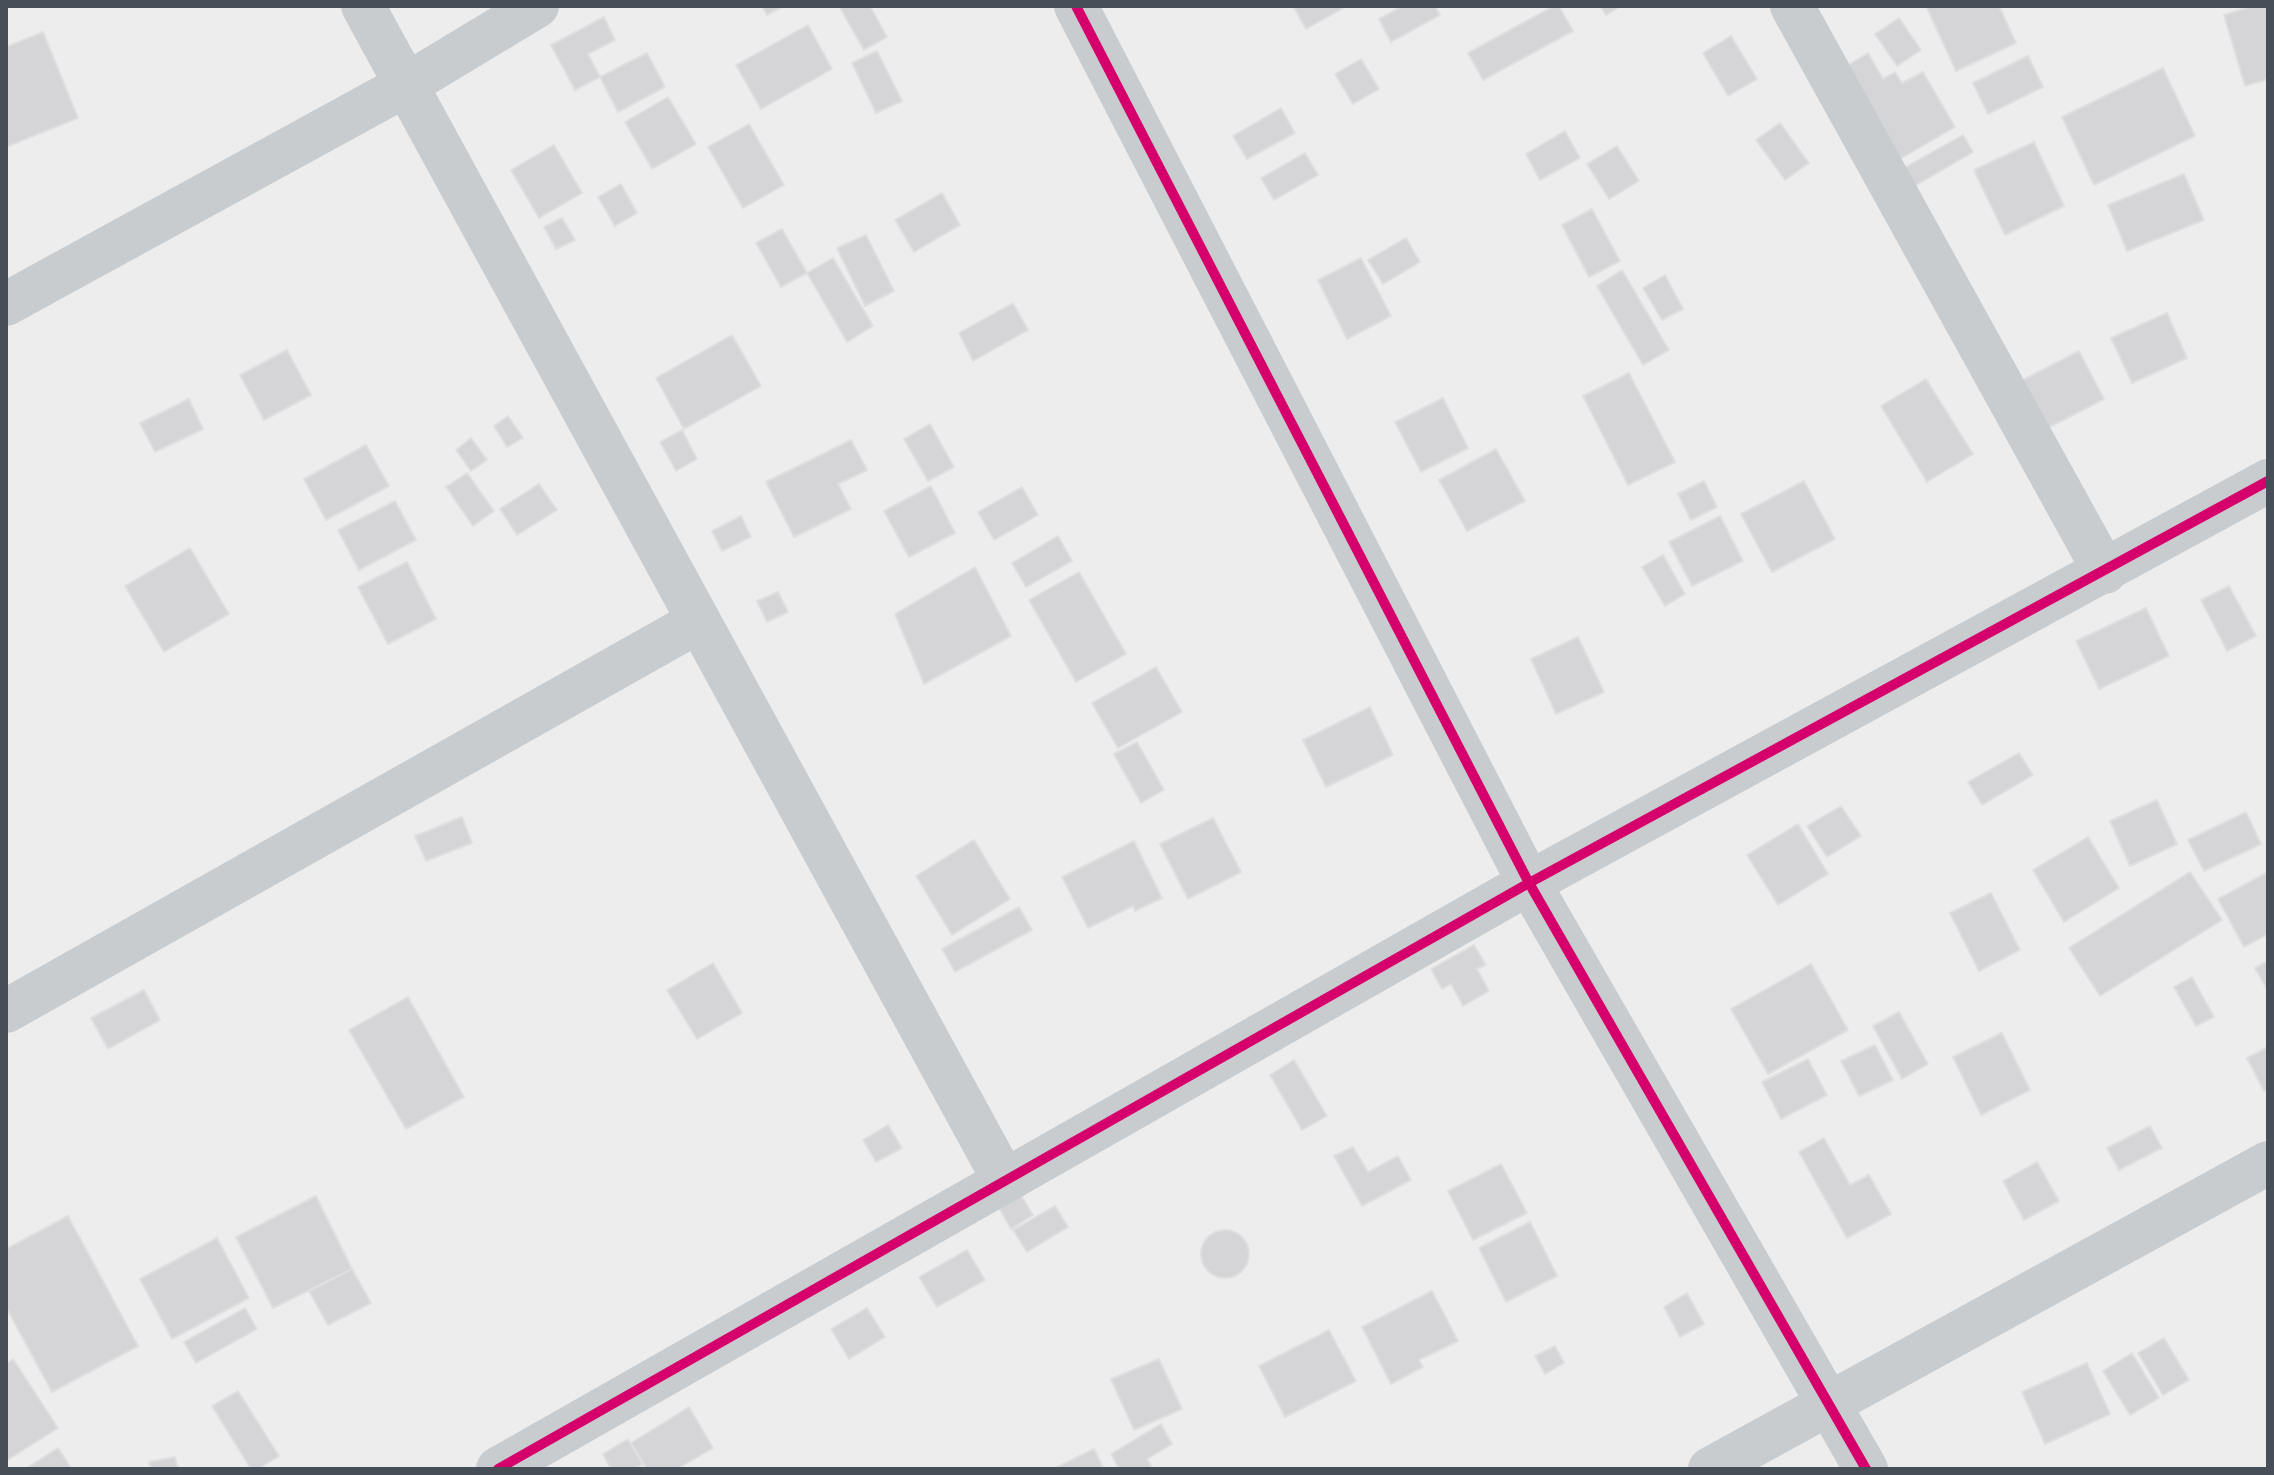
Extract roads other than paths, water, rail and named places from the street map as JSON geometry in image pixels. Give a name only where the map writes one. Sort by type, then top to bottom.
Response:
[{"type":"street","points":[[363,6],[1004,1180]]},
{"type":"street","points":[[6,304],[406,85],[537,6]]},
{"type":"street","points":[[1076,6],[1529,883],[1866,1469]]},
{"type":"street","points":[[1807,11],[2105,572]]},
{"type":"street","points":[[498,1469],[1529,883],[2266,487]]},
{"type":"street","points":[[6,1011],[699,621]]},
{"type":"street","points":[[1710,1469],[2268,1163]]}]
